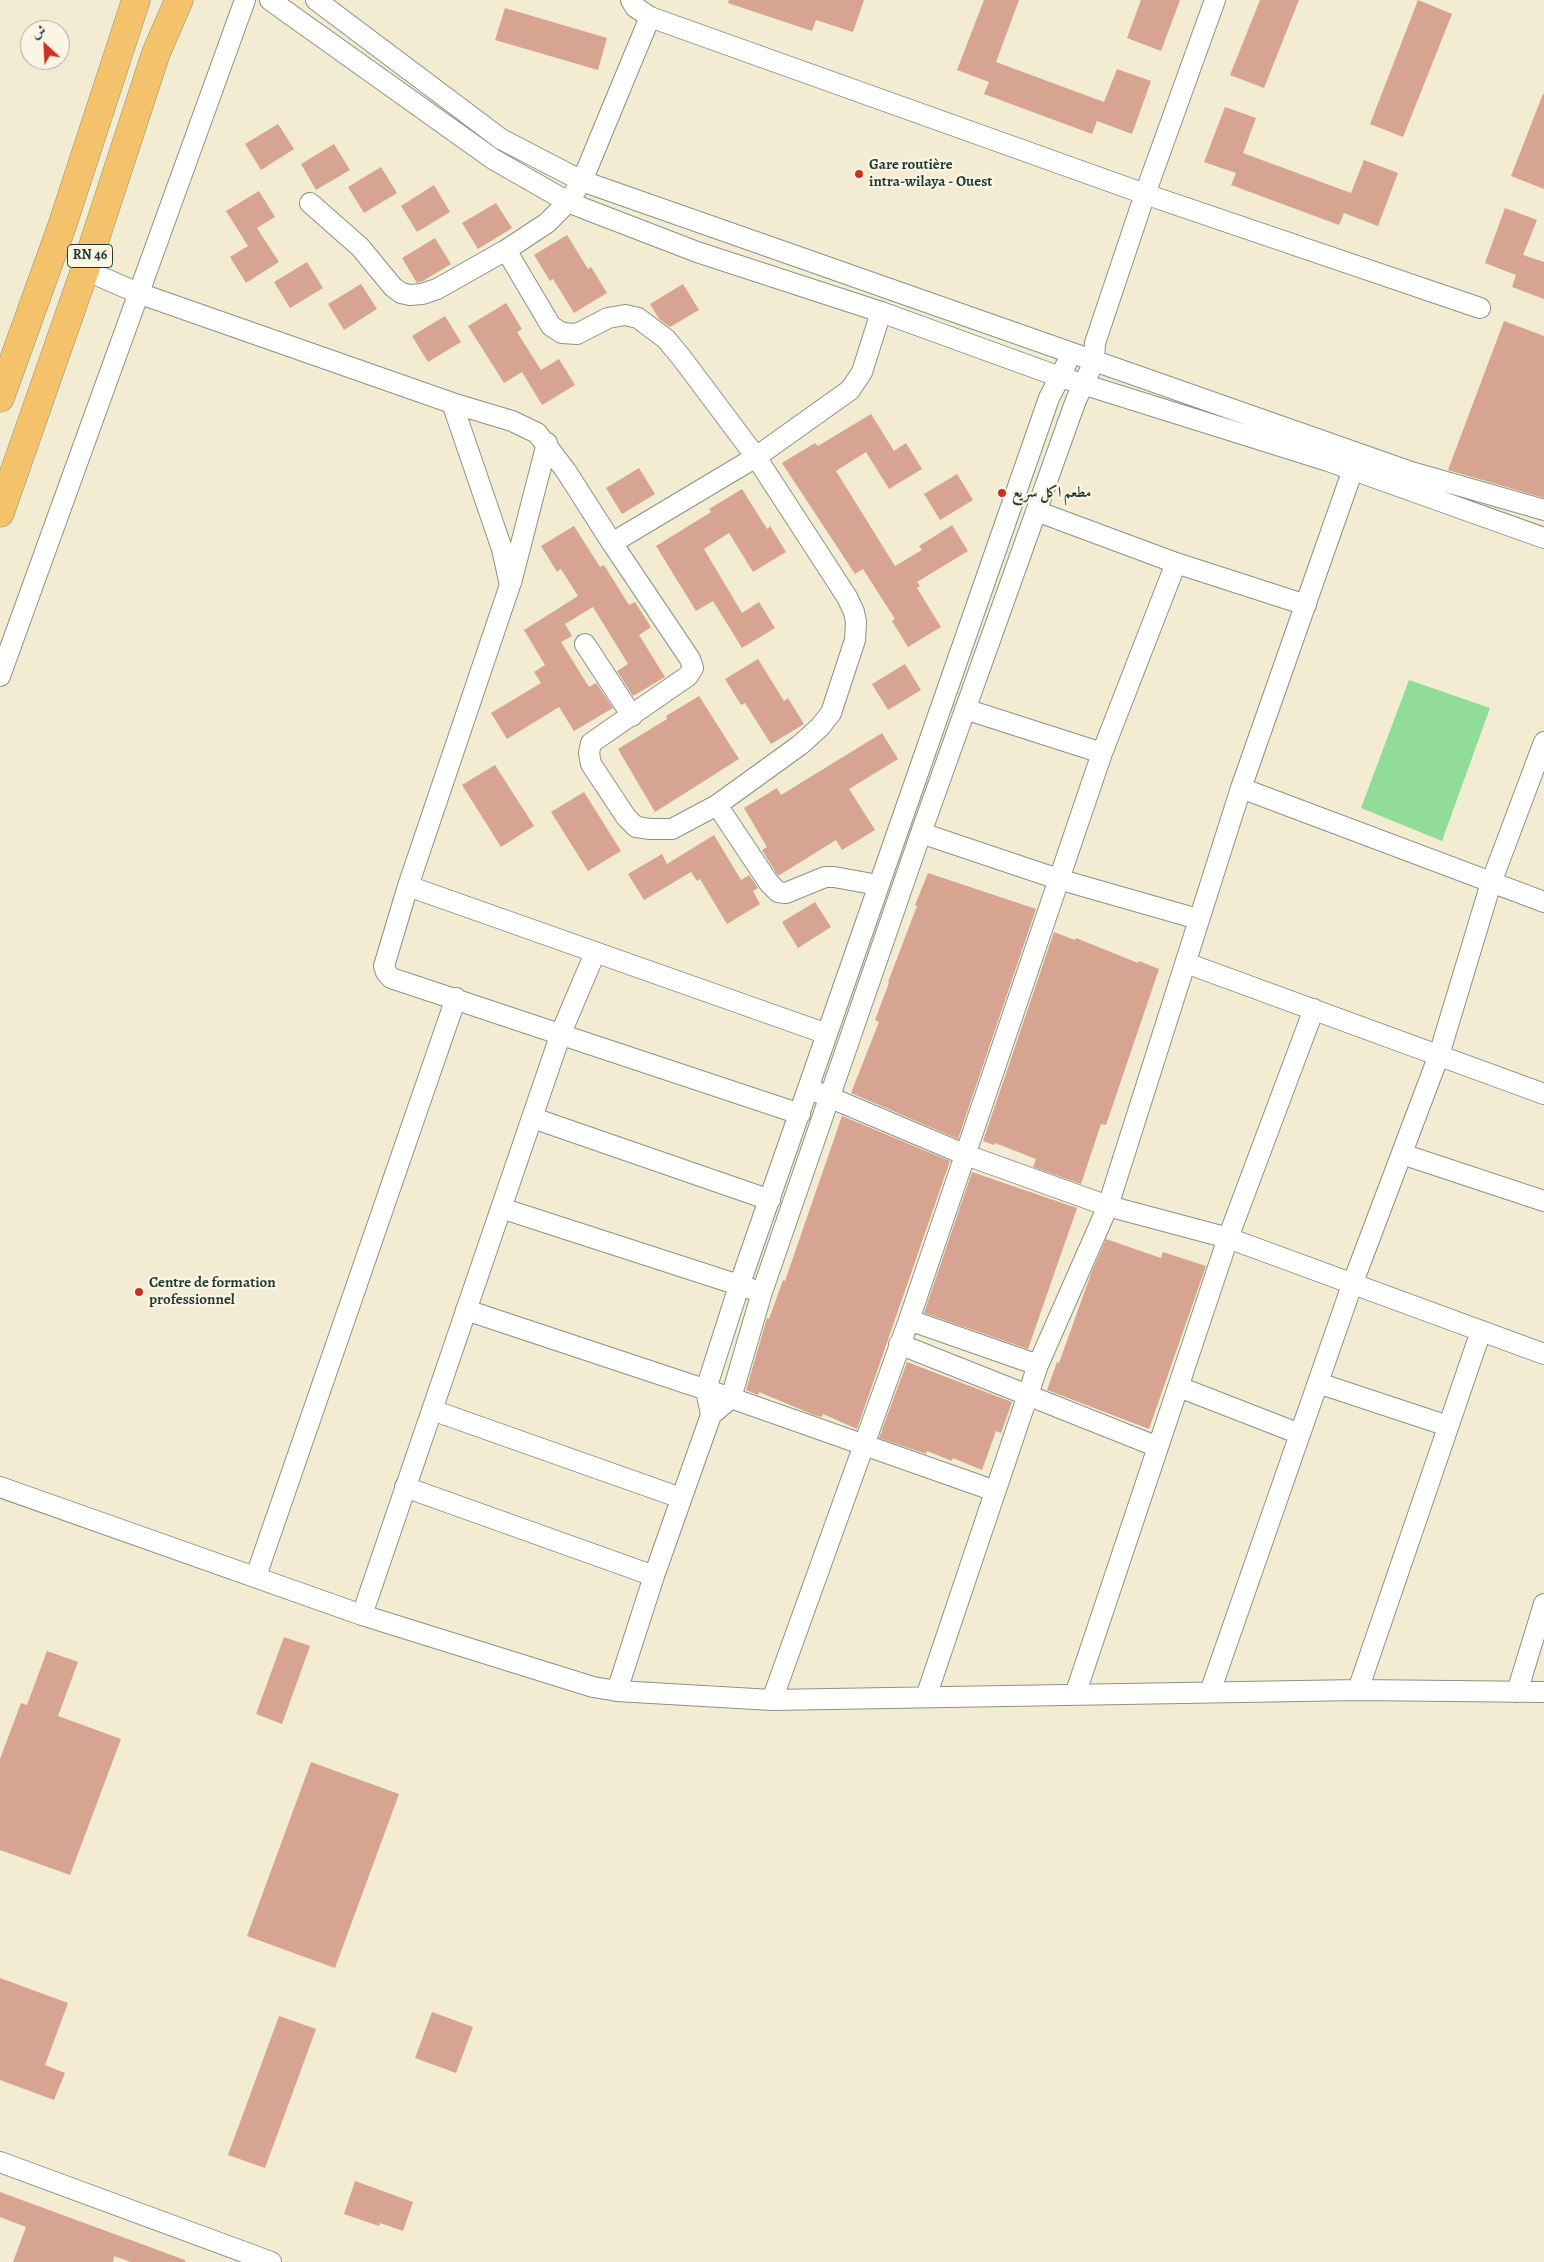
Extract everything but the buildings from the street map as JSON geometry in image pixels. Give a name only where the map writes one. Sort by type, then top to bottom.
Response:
[{"type":"main road","name":"RN 46","points":[[0,398],[62,226],[136,0]]},
{"type":"main road","name":"RN 46","points":[[0,513],[85,270],[156,54],[180,0]]},
{"type":"street","points":[[0,676],[245,0]]},
{"type":"street","points":[[270,0],[493,159],[568,202],[698,252],[882,312],[1060,377],[1356,462],[1408,471],[1544,510]]},
{"type":"street","points":[[316,0],[501,139],[582,181],[1072,354],[1094,352],[1356,462],[1544,538]]},
{"type":"street","points":[[631,0],[635,7],[650,17],[1145,194],[1480,308]]},
{"type":"street","points":[[617,1691],[654,1576],[712,1415],[731,1398],[762,1292],[920,833],[1076,400],[1084,384],[1145,194],[1215,0]]},
{"type":"street","points":[[310,203],[360,248],[393,287],[401,293],[410,295],[422,294],[437,290],[506,250],[547,223],[568,202],[582,181],[650,17]]},
{"type":"street","points":[[85,270],[138,292],[452,403],[512,421],[537,433],[547,443],[690,659],[693,668],[688,676],[591,743],[589,753],[591,764],[626,817],[636,827],[672,829],[717,805],[800,745],[820,727],[831,713],[855,640],[856,622],[854,612],[847,597],[756,457],[666,340],[638,318],[625,315],[608,318],[576,334],[562,333],[551,326],[506,250]]},
{"type":"street","points":[[612,543],[756,457],[850,390],[862,372],[882,312]]},
{"type":"street","points":[[712,1415],[706,1389],[738,1286],[809,1089],[878,884],[1050,398],[1072,354]]},
{"type":"street","points":[[452,403],[502,549],[510,585]]},
{"type":"street","points":[[547,443],[510,585],[408,886],[384,966],[386,972],[391,978],[456,998],[800,1114]]},
{"type":"street","points":[[926,1697],[1038,1365],[1108,1206],[1241,788],[1356,462]]},
{"type":"street","points":[[1036,511],[1176,563],[1306,605]]},
{"type":"street","points":[[772,1700],[909,1320],[1102,753],[1176,563]]},
{"type":"street","points":[[586,644],[632,716]]},
{"type":"street","points":[[965,709],[1102,753]]},
{"type":"street","points":[[1210,1692],[1352,1285],[1439,1054],[1491,882],[1544,742]]},
{"type":"street","points":[[1241,788],[1544,902]]},
{"type":"street","points":[[717,805],[769,882],[778,892],[786,893],[825,878],[834,877],[878,884]]},
{"type":"street","points":[[920,833],[1058,879],[1198,919]]},
{"type":"street","points":[[408,886],[827,1034]]},
{"type":"street","points":[[362,1615],[561,1033],[595,953]]},
{"type":"street","points":[[1186,963],[1544,1094]]},
{"type":"street","points":[[256,1576],[456,998]]},
{"type":"street","points":[[1074,1695],[1228,1238],[1314,1009]]},
{"type":"street","points":[[809,1089],[966,1155],[1108,1206],[1228,1238],[1544,1354]]},
{"type":"street","points":[[533,1118],[770,1200]]},
{"type":"street","points":[[1402,1154],[1544,1201]]},
{"type":"street","points":[[501,1208],[738,1286],[762,1292]]},
{"type":"street","points":[[466,1310],[706,1389],[995,1491]]},
{"type":"street","points":[[909,1320],[1038,1365]]},
{"type":"street","points":[[1358,1690],[1481,1331]]},
{"type":"street","points":[[899,1344],[1158,1447]]},
{"type":"street","points":[[1318,1382],[1448,1426]]},
{"type":"street","points":[[1178,1387],[1300,1434]]},
{"type":"street","points":[[432,1410],[681,1498]]},
{"type":"street","points":[[0,1487],[362,1615],[593,1687],[617,1691],[772,1700],[1358,1690],[1544,1692]]},
{"type":"street","points":[[406,1487],[654,1576]]},
{"type":"street","points":[[1516,1692],[1544,1604]]},
{"type":"street","points":[[0,2162],[248,2258],[271,2262]]},
{"type":"green space","points":[[1409,680],[1490,708],[1442,841],[1361,808]]},
{"type":"place","name":"Gare routière intra-wilaya - Ouest","points":[[859,174]]},
{"type":"place","name":"مطعم اكل سريع","points":[[1002,493]]},
{"type":"place","name":"Centre de formation professionnel","points":[[139,1292]]}]
